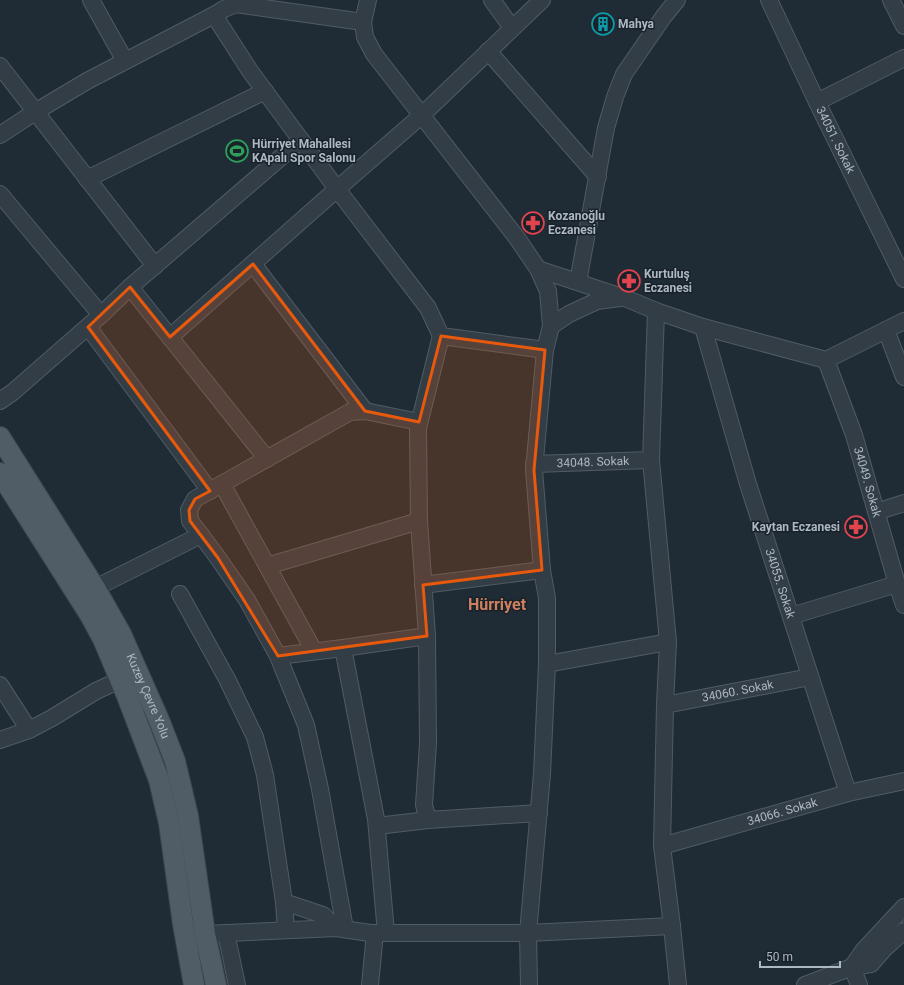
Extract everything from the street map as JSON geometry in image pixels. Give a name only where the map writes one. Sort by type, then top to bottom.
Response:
[{"type":"main road","name":"Kuzey Çevre Yolu","points":[[0,437],[95,588],[121,634],[159,720],[175,761],[188,816],[206,934],[216,985]]},
{"type":"main road","name":"Kuzey Çevre Yolu","points":[[0,473],[90,615],[103,639],[159,780],[169,823],[183,924],[194,985]]},
{"type":"street","points":[[91,0],[126,61]]},
{"type":"street","points":[[368,0],[363,22],[365,37],[374,54],[517,238],[538,269],[548,291],[551,326],[545,350],[534,464],[542,570],[546,598],[547,664],[542,774],[528,933],[529,985]]},
{"type":"street","points":[[492,0],[512,28]]},
{"type":"street","points":[[170,337],[337,188],[422,115],[542,0]]},
{"type":"street","points":[[578,282],[606,128],[615,97],[624,74],[664,16],[677,0]]},
{"type":"street","name":"34051. Sokak","points":[[769,0],[817,102],[904,279]]},
{"type":"street","points":[[891,0],[904,26]]},
{"type":"street","points":[[0,135],[87,81],[214,15],[235,2],[363,22]]},
{"type":"street","points":[[214,15],[250,71],[428,308],[441,336],[418,428],[419,520],[427,636],[428,743],[424,805],[428,820]]},
{"type":"street","points":[[488,51],[598,177]]},
{"type":"street","points":[[817,102],[904,58]]},
{"type":"street","points":[[0,66],[155,266]]},
{"type":"street","points":[[87,179],[265,91]]},
{"type":"street","points":[[0,401],[13,392],[88,327],[130,287],[301,140]]},
{"type":"street","points":[[1,199],[100,315]]},
{"type":"street","points":[[253,264],[365,411]]},
{"type":"street","points":[[538,269],[625,298],[656,311],[703,327],[826,360],[904,322]]},
{"type":"street","points":[[130,287],[267,459]]},
{"type":"street","points":[[551,326],[569,314],[597,301],[625,298]]},
{"type":"street","points":[[656,311],[651,460],[668,642],[662,846],[678,985]]},
{"type":"street","points":[[88,327],[216,487],[267,566],[314,651]]},
{"type":"street","name":"34055. Sokak","points":[[703,327],[748,484],[848,793]]},
{"type":"street","points":[[886,330],[904,377]]},
{"type":"street","points":[[441,336],[545,350]]},
{"type":"street","name":"34049. Sokak","points":[[826,360],[854,435],[904,605]]},
{"type":"street","points":[[341,928],[320,789],[306,725],[278,656],[246,600],[218,558],[190,522],[189,510],[195,499],[350,412],[365,411],[419,422]]},
{"type":"street","name":"34048. Sokak","points":[[534,464],[651,460]]},
{"type":"street","points":[[876,512],[904,503]]},
{"type":"street","points":[[267,566],[419,520]]},
{"type":"street","points":[[95,588],[201,535]]},
{"type":"street","points":[[423,585],[542,570]]},
{"type":"street","points":[[790,616],[897,584]]},
{"type":"street","points":[[180,594],[227,679],[255,737],[265,775],[284,902],[286,930]]},
{"type":"street","points":[[278,656],[427,636]]},
{"type":"street","points":[[547,664],[668,642]]},
{"type":"street","points":[[343,648],[377,826],[381,933],[370,985]]},
{"type":"street","name":"34060. Sokak","points":[[665,705],[810,677]]},
{"type":"street","points":[[0,740],[29,730],[96,691],[120,680]]},
{"type":"street","points":[[0,685],[29,730]]},
{"type":"street","name":"34066. Sokak","points":[[662,846],[848,793],[904,781]]},
{"type":"street","points":[[377,826],[428,820],[539,813]]},
{"type":"street","points":[[284,902],[323,915],[341,928]]},
{"type":"street","points":[[852,967],[863,951],[904,907]]},
{"type":"street","points":[[206,934],[341,928],[370,933],[528,933],[672,926]]},
{"type":"street","points":[[805,985],[852,967],[871,964],[884,949],[904,931]]},
{"type":"street","points":[[226,933],[237,985]]},
{"type":"street","points":[[852,967],[859,985]]},
{"type":"highlighted area","points":[[253,264],[365,411],[419,422],[441,336],[545,350],[534,470],[542,570],[423,585],[427,636],[278,656],[218,558],[190,521],[189,510],[195,499],[210,491],[88,327],[130,287],[170,337]]},
{"type":"place","name":"Mahya","points":[[603,24]]},
{"type":"place","name":"Hürriyet Mahallesi KApalı Spor Salonu","points":[[237,151]]},
{"type":"place","name":"Kozanoğlu Eczanesi","points":[[533,223]]},
{"type":"place","name":"Kurtuluş Eczanesi","points":[[629,281]]},
{"type":"place","name":"Kaytan Eczanesi","points":[[856,527]]},
{"type":"district","name":"Hürriyet","points":[[497,604]]}]
